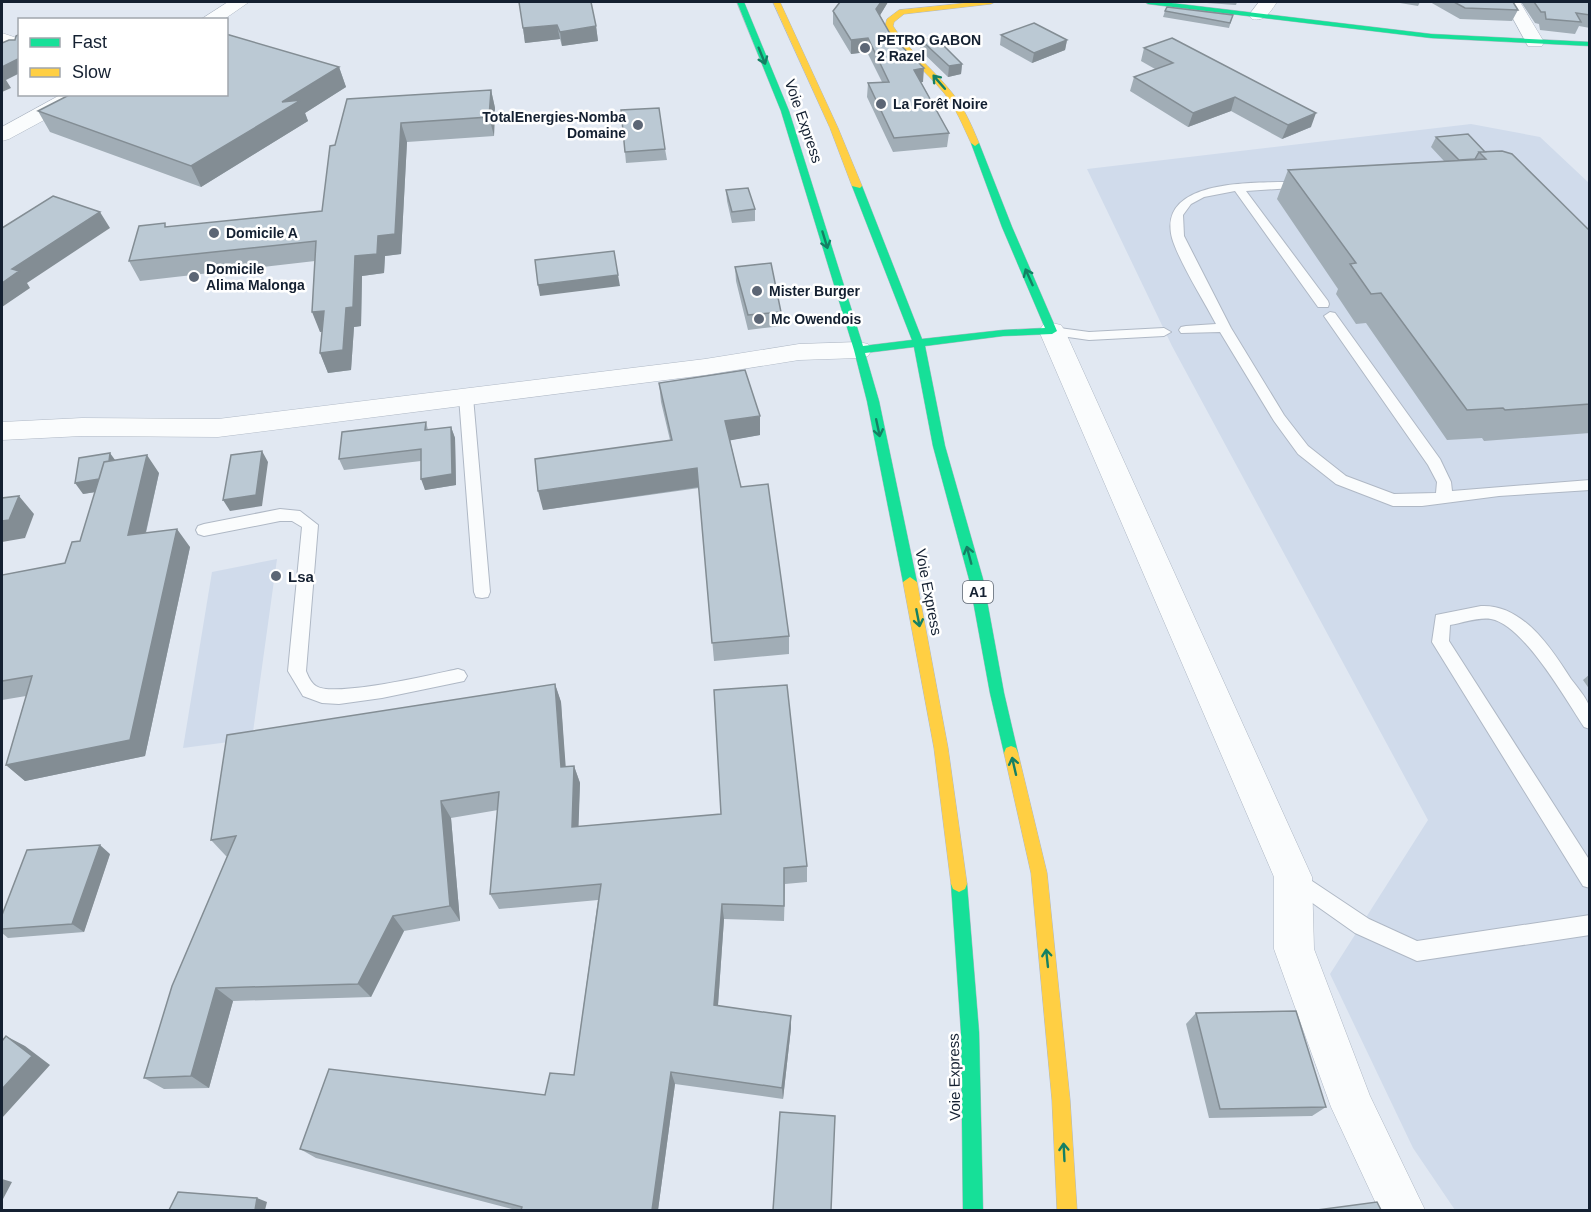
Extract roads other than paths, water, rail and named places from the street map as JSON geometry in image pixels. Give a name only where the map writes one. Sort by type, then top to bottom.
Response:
[{"type":"main road","name":"Voie Express","points":[[740,2],[785,111],[859,350],[873,400],[917,614],[941,748],[959,878],[970,1032],[973,1210]]},
{"type":"main road","name":"A1","points":[[776,2],[834,128],[920,344],[939,446],[976,579],[997,693],[1039,873],[1061,1100],[1067,1210]]},
{"type":"main road","points":[[859,350],[1003,333],[1052,331],[1007,227],[996,194],[965,120],[943,86],[892,34],[890,21],[897,9],[991,2]]},
{"type":"main road","points":[[1148,2],[1263,8],[1431,36],[1590,44]]},
{"type":"street","points":[[212,18],[240,2]]},
{"type":"street","points":[[1512,2],[1535,42]]},
{"type":"street","points":[[2,39],[18,44]]},
{"type":"street","points":[[2,135],[74,96]]},
{"type":"street","points":[[1052,331],[1293,877],[1294,949],[1353,1107],[1401,1210]]},
{"type":"street","points":[[2,431],[82,427],[218,428],[705,367],[799,352],[859,350]]},
{"type":"lane","points":[[1319,184],[1214,190],[1196,195],[1178,211],[1176,229],[1180,243],[1224,328],[1285,426],[1303,450],[1341,480],[1393,500],[1590,485]]},
{"type":"lane","points":[[1239,189],[1435,463],[1444,482],[1444,497]]},
{"type":"lane","points":[[1186,330],[1224,328]]},
{"type":"lane","points":[[1052,331],[1089,336],[1164,332]]},
{"type":"lane","points":[[466,397],[482,592]]},
{"type":"lane","points":[[204,531],[280,515],[295,515],[310,525],[297,671],[302,683],[313,694],[335,698],[458,676]]},
{"type":"lane","points":[[1590,722],[1528,634],[1512,619],[1492,613],[1442,620],[1440,642],[1590,879]]},
{"type":"lane","points":[[1293,877],[1362,926],[1418,951],[1590,925]]},
{"type":"place","name":"PETRO GABON 2 Razel","points":[[865,48]]},
{"type":"place","name":"La Forêt Noire","points":[[881,104]]},
{"type":"place","name":"TotalEnergies-Nomba Domaine","points":[[638,125]]},
{"type":"place","name":"Domicile A","points":[[214,233]]},
{"type":"place","name":"Domicile Alima Malonga","points":[[194,277]]},
{"type":"place","name":"Mister Burger","points":[[757,291]]},
{"type":"place","name":"Mc Owendois","points":[[759,319]]},
{"type":"place","name":"Lsa","points":[[276,576]]}]
